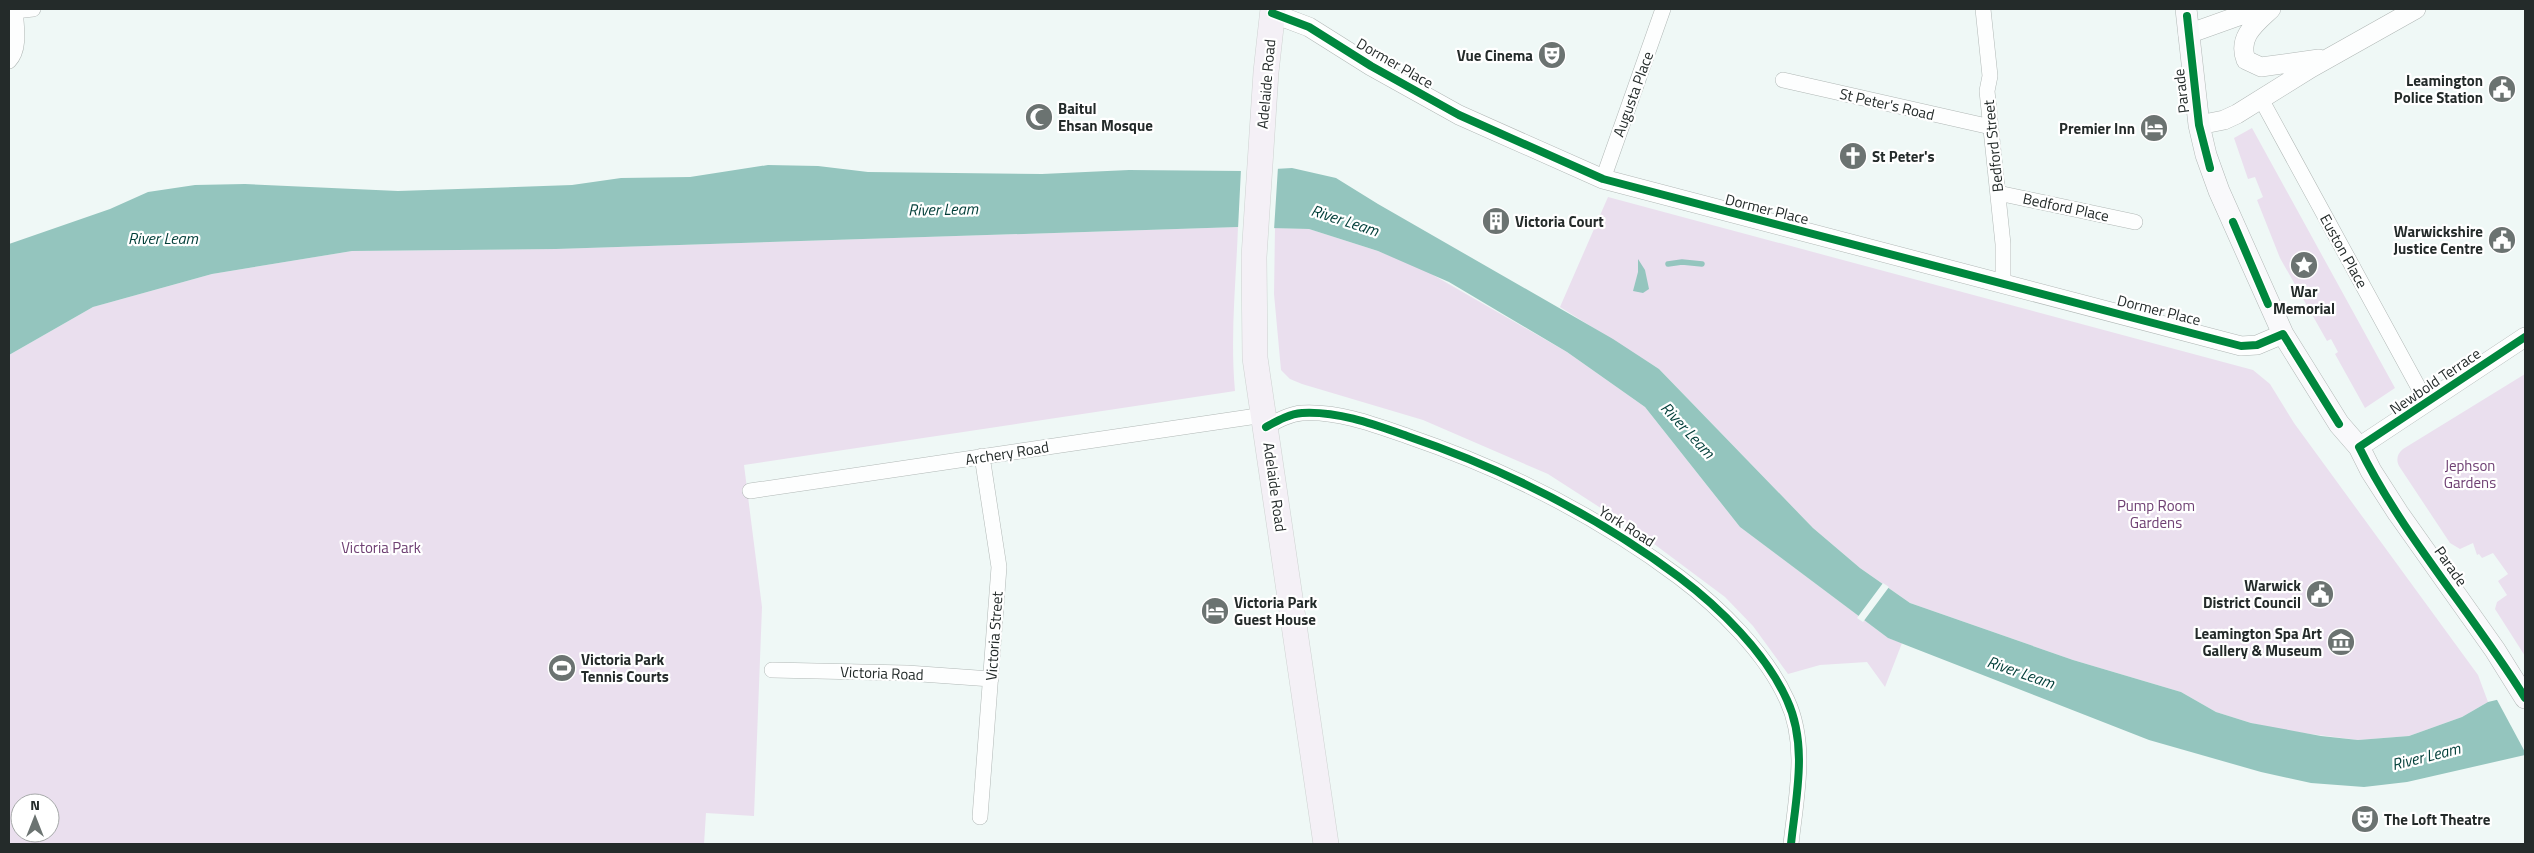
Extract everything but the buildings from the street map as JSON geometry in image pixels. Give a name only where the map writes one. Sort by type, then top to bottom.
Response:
[{"type":"highway","name":"Adelaide Road","points":[[1273,11],[1261,140],[1254,257],[1255,358],[1326,844]]},
{"type":"main road","name":"Parade","points":[[2186,9],[2199,125],[2206,156],[2218,191],[2283,334],[2339,424],[2359,447],[2371,471],[2398,513],[2525,698]]},
{"type":"street","points":[[9,61],[16,46],[15,10],[33,9]]},
{"type":"street","name":"Augusta Place","points":[[1603,179],[1663,9]]},
{"type":"street","name":"Bedford Street","points":[[1983,9],[1990,76],[1988,90],[1991,127],[2003,244],[2003,283]]},
{"type":"street","points":[[2188,34],[2258,9]]},
{"type":"street","points":[[2271,9],[2250,30],[2244,44],[2244,55],[2250,63],[2261,67],[2330,57]]},
{"type":"street","points":[[2199,125],[2224,120],[2416,9]]},
{"type":"street","name":"Dormer Place","points":[[1273,11],[1309,27],[1379,71],[1459,115],[1603,179],[2241,346],[2257,345],[2283,334]]},
{"type":"street","name":"St Peter's Road","points":[[1783,80],[1991,127]]},
{"type":"street","name":"Euston Place","points":[[2261,99],[2426,403]]},
{"type":"street","name":"Bedford Place","points":[[1998,193],[2134,222]]},
{"type":"street","name":"Newbold Terrace","points":[[2359,447],[2525,337]]},
{"type":"street","name":"York Road","points":[[1265,421],[1294,415],[1336,414],[1383,428],[1485,465],[1540,491],[1586,517],[1637,547],[1680,578],[1734,626],[1763,660],[1787,700],[1800,747],[1791,844]]},
{"type":"street","name":"Archery Road","points":[[750,490],[982,456],[1265,421]]},
{"type":"street","name":"Victoria Street","points":[[980,817],[999,567],[982,456]]},
{"type":"street","name":"Victoria Road","points":[[772,670],[907,673],[991,679]]},
{"type":"green space","points":[[2252,128],[2395,388],[2365,408],[2335,354],[2338,352],[2331,339],[2327,341],[2280,258],[2257,200],[2263,197],[2255,177],[2248,179],[2234,138]]},
{"type":"green space","name":"Pump Room Gardens","points":[[1608,197],[2253,370],[2270,384],[2294,423],[2478,675],[2488,702],[2462,717],[2409,736],[2358,740],[2287,731],[2251,723],[2216,712],[2181,692],[2073,660],[1910,603],[1860,568],[1813,528],[1659,369],[1560,307]]},
{"type":"green space","name":"Victoria Park","points":[[1238,227],[1233,329],[1235,391],[744,465],[762,607],[754,816],[706,813],[704,844],[9,844],[9,355],[93,307],[212,274],[352,251],[556,249]]},
{"type":"green space","points":[[1275,228],[1309,229],[1378,251],[1421,268],[1567,352],[1645,407],[1740,527],[1888,638],[1902,643],[1885,687],[1867,662],[1820,665],[1788,674],[1753,626],[1725,597],[1638,532],[1548,474],[1423,420],[1290,379],[1281,370],[1274,294]]},
{"type":"green space","name":"Jephson Gardens","points":[[2525,374],[2525,656],[2495,609],[2497,602],[2507,595],[2498,581],[2508,574],[2493,553],[2482,558],[2479,554],[2477,555],[2473,543],[2460,549],[2450,543],[2399,466],[2397,459],[2403,449]]},
{"type":"water","name":"River Leam","points":[[768,165],[818,166],[868,172],[1042,174],[1129,170],[1243,171],[1292,168],[1336,178],[1613,339],[1659,369],[1813,528],[1860,568],[1910,603],[2073,660],[2181,692],[2216,712],[2251,723],[2321,736],[2358,740],[2409,736],[2462,717],[2488,702],[2525,693],[2525,755],[2407,782],[2364,787],[2311,783],[2261,772],[2149,740],[1888,638],[1740,527],[1645,407],[1567,352],[1449,282],[1378,251],[1309,229],[1238,227],[556,249],[352,251],[212,274],[93,307],[9,355],[9,244],[110,209],[148,192],[195,185],[245,184],[398,191],[572,185],[621,178],[690,177]]},
{"type":"water","points":[[1638,259],[1645,270],[1649,289],[1643,293],[1633,291],[1638,272]]},
{"type":"pier","points":[[1278,167],[1274,230],[1238,229],[1241,169]]},
{"type":"pier","points":[[1883,583],[1889,587],[1863,622],[1857,618]]},
{"type":"pier","points":[[2525,690],[2525,752],[2496,698]]},
{"type":"waterway","points":[[1668,264],[1682,262],[1702,264]]},
{"type":"cycle path","points":[[1272,13],[1309,27],[1371,66],[1459,115],[1603,179],[2241,346],[2257,345],[2283,334],[2339,424]]},
{"type":"cycle path","points":[[2187,16],[2199,125],[2210,168]]},
{"type":"cycle path","points":[[2233,222],[2268,304]]},
{"type":"cycle path","points":[[2525,337],[2359,447],[2376,480],[2396,512],[2525,698]]},
{"type":"cycle path","points":[[1266,427],[1292,415],[1315,413],[1342,416],[1394,431],[1479,463],[1548,496],[1615,533],[1679,577],[1710,602],[1740,632],[1767,665],[1787,700],[1793,717],[1799,753],[1799,771],[1791,844]]},
{"type":"place","name":"Vue Cinema","points":[[1552,55]]},
{"type":"place","name":"Leamington Police Station","points":[[2502,89]]},
{"type":"place","name":"Baitul Ehsan Mosque","points":[[1039,117]]},
{"type":"place","name":"Premier Inn","points":[[2154,128]]},
{"type":"place","name":"St Peter's","points":[[1853,156]]},
{"type":"place","name":"Victoria Court","points":[[1496,221]]},
{"type":"place","name":"Warwickshire Justice Centre","points":[[2502,240]]},
{"type":"place","name":"War Memorial","points":[[2304,265]]},
{"type":"place","name":"Warwick District Council","points":[[2320,594]]},
{"type":"place","name":"Victoria Park Guest House","points":[[1215,611]]},
{"type":"place","name":"Leamington Spa Art Gallery & Museum","points":[[2341,642]]},
{"type":"place","name":"Victoria Park Tennis Courts","points":[[562,668]]},
{"type":"place","name":"The Loft Theatre","points":[[2365,819]]}]
